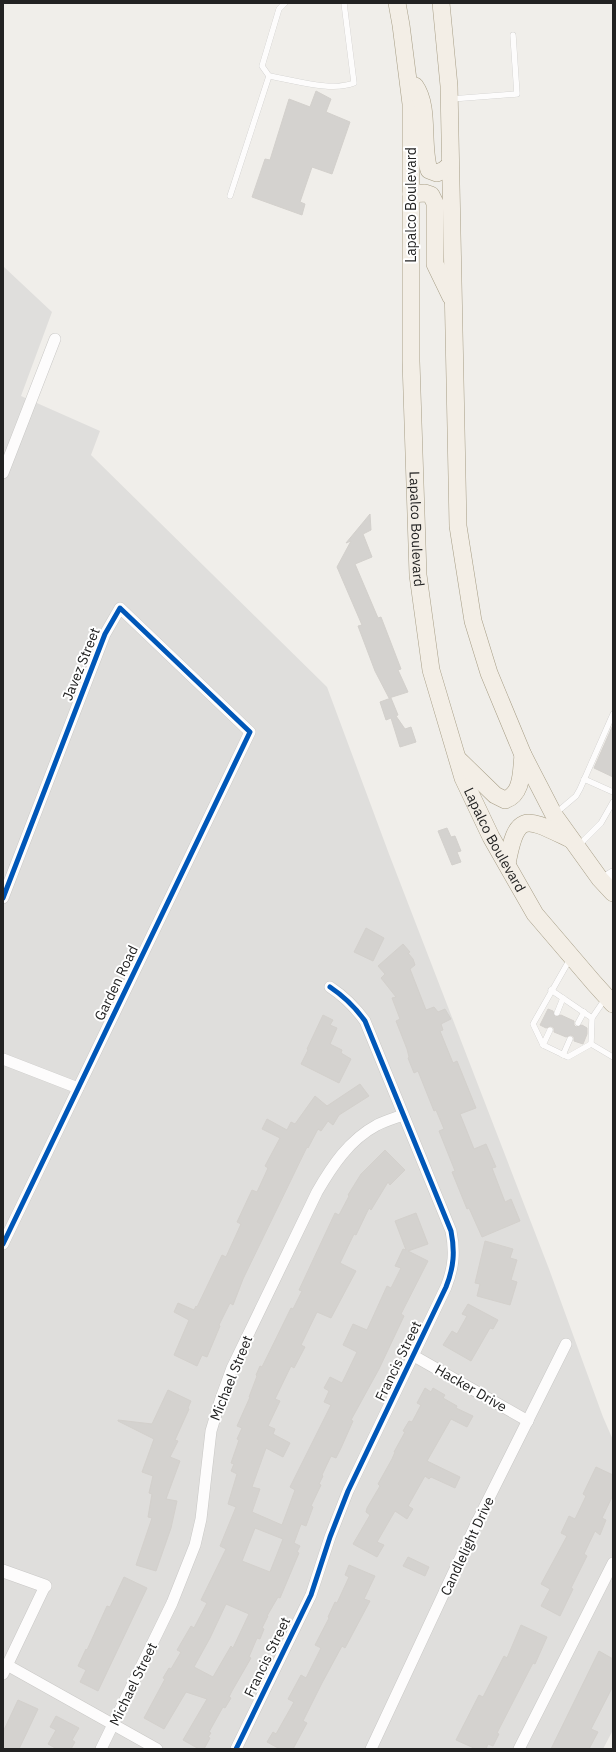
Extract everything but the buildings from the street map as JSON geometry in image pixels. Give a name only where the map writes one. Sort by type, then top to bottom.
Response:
[{"type":"main road","name":"Lapalco Boulevard","points":[[396,3],[411,104],[410,361],[418,575],[431,670],[463,778],[491,837],[536,914],[571,957],[610,1000]]},
{"type":"main road","points":[[441,3],[449,100],[459,533],[473,621],[489,672],[523,755],[554,815],[574,844],[609,883]]},
{"type":"main road","points":[[407,77],[419,92],[423,109],[425,160],[428,170],[437,173],[450,165]]},
{"type":"main road","points":[[411,194],[425,193],[431,195],[435,203],[435,264],[453,303]]},
{"type":"main road","points":[[457,758],[495,795],[505,800],[512,797],[518,790],[523,755]]},
{"type":"main road","points":[[507,864],[511,842],[518,828],[526,823],[538,823],[574,844]]},
{"type":"street","points":[[3,473],[55,338]]},
{"type":"street","name":"Javez Street","points":[[3,898],[105,634],[120,608],[250,732]]},
{"type":"street","name":"Garden Road","points":[[3,1244],[250,732]]},
{"type":"street","name":"Francis Street","points":[[236,1749],[310,1595],[348,1491],[452,1274],[454,1260],[454,1246],[451,1231],[365,1021],[343,995],[330,987]]},
{"type":"street","points":[[3,1059],[78,1088]]},
{"type":"street","name":"Michael Street","points":[[101,1749],[172,1603],[195,1545],[201,1519],[211,1431],[232,1368],[317,1192],[329,1171],[340,1155],[355,1141],[376,1126],[403,1115]]},
{"type":"street","name":"Candlelight Drive","points":[[371,1749],[478,1520],[566,1344]]},
{"type":"street","name":"Hacker Drive","points":[[414,1356],[528,1421]]},
{"type":"street","points":[[519,1749],[613,1562]]},
{"type":"street","points":[[3,1571],[45,1586],[5,1670],[113,1724],[157,1749]]},
{"type":"lane","points":[[285,3],[279,9],[262,66],[270,76],[334,87],[354,83],[344,3]]},
{"type":"lane","points":[[449,100],[517,94],[513,35]]},
{"type":"lane","points":[[230,196],[270,76]]},
{"type":"lane","points":[[554,815],[576,796],[613,714]]},
{"type":"lane","points":[[584,779],[613,792]]},
{"type":"lane","points":[[574,844],[601,823],[613,802]]},
{"type":"lane","points":[[571,957],[533,1024],[543,1045],[568,1057],[591,1044]]},
{"type":"lane","points":[[551,990],[592,1018]]},
{"type":"lane","points":[[557,1013],[563,998]]},
{"type":"lane","points":[[591,1044],[592,1018],[610,1000]]},
{"type":"lane","points":[[578,1023],[584,1012]]},
{"type":"lane","points":[[543,1045],[550,1030]]},
{"type":"lane","points":[[563,1055],[570,1039]]},
{"type":"lane","points":[[591,1044],[613,1057]]},
{"type":"shaded area","points":[[4,267],[52,312],[21,396],[100,431],[91,455],[327,687],[389,854],[549,1269],[603,1417],[613,1440],[613,1730],[603,1749],[3,1749]]},
{"type":"cycle path","points":[[3,898],[105,634],[120,608],[250,732],[3,1244]]},
{"type":"cycle path","points":[[236,1749],[311,1595],[330,1537],[348,1491],[446,1287],[451,1273],[453,1259],[451,1231],[365,1021],[349,1002],[330,987]]}]
